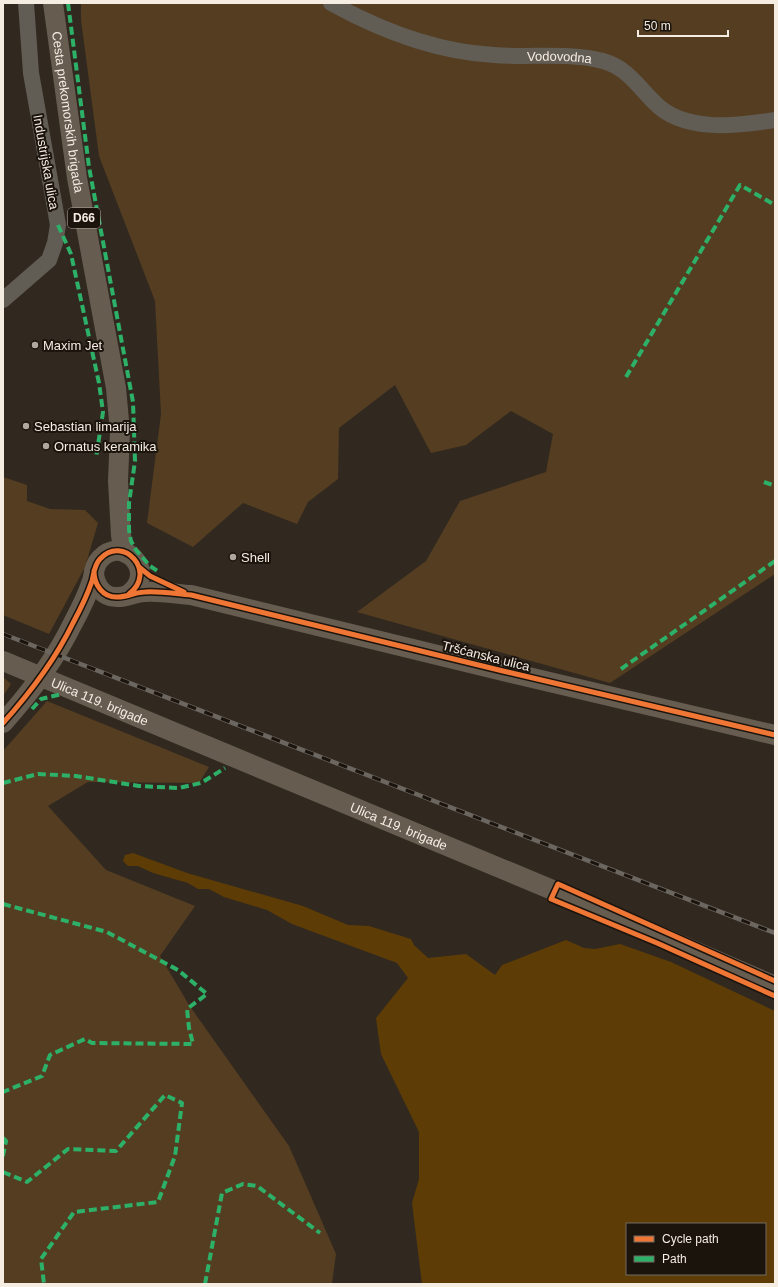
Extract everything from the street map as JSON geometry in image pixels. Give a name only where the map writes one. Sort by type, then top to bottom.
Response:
[{"type":"main road","name":"Cesta prekomorskih brigada","points":[[53,3],[76,178],[116,388],[120,432],[118,481],[121,535],[123,548],[133,560]]},
{"type":"main road","name":"Cesta prekomorskih brigada","points":[[71,627],[88,590],[108,535],[118,481]]},
{"type":"main road","points":[[120,595],[100,590],[95,581],[97,565],[106,554],[114,551],[133,560],[150,576],[191,595]]},
{"type":"main road","name":"D66","points":[[120,595],[137,585],[140,576],[133,560]]},
{"type":"main road","points":[[3,723],[41,678],[71,627],[96,606],[120,595],[152,592],[191,595]]},
{"type":"main road","name":"Tršćanska ulica","points":[[191,595],[775,735]]},
{"type":"main road","name":"Ulica 119. brigade","points":[[3,661],[555,891],[775,986]]},
{"type":"street","name":"Industrijska ulica","points":[[3,300],[48,260],[55,243],[58,225],[31,73],[26,3]]},
{"type":"street","name":"Vodovodna","points":[[331,3],[348,13],[408,37],[451,49],[493,55],[535,57],[565,56],[604,61],[624,70],[669,115],[683,120],[728,125],[775,120]]},
{"type":"shaded area","points":[[81,3],[775,3],[775,574],[610,683],[357,612],[426,561],[460,501],[546,472],[553,434],[511,411],[466,445],[431,453],[395,385],[339,428],[338,479],[308,502],[297,524],[243,503],[193,547],[147,523],[161,414],[155,301],[99,156],[81,20]]},
{"type":"shaded area","points":[[3,477],[27,485],[27,501],[50,509],[85,510],[98,523],[85,567],[49,634],[3,615]]},
{"type":"shaded area","points":[[3,677],[11,684],[3,696]]},
{"type":"shaded area","points":[[47,701],[209,767],[199,783],[88,782],[48,806],[106,870],[195,906],[160,956],[189,1005],[289,1146],[336,1254],[332,1284],[3,1284],[3,751]]},
{"type":"shaded area","points":[[133,853],[187,873],[303,906],[348,925],[369,926],[411,939],[414,945],[428,958],[466,954],[495,975],[502,965],[566,940],[584,948],[595,949],[620,944],[671,962],[775,1011],[775,1284],[422,1284],[412,1203],[419,1179],[419,1132],[381,1054],[376,1018],[408,978],[397,963],[292,924],[267,910],[224,897],[209,889],[198,889],[188,883],[153,873],[138,866],[128,866],[123,861],[125,855]]},
{"type":"railway","points":[[3,634],[775,933]]},
{"type":"marked path","points":[[68,3],[89,167],[133,402],[135,461],[129,503],[129,530],[131,541],[136,550],[150,566],[159,572]]},
{"type":"marked path","points":[[626,377],[740,185],[775,205]]},
{"type":"marked path","points":[[58,225],[71,254],[99,383],[103,412],[96,458]]},
{"type":"marked path","points":[[764,482],[775,486]]},
{"type":"marked path","points":[[621,669],[775,561]]},
{"type":"marked path","points":[[32,709],[41,699],[62,694]]},
{"type":"marked path","points":[[3,783],[38,774],[76,776],[139,786],[179,788],[201,783],[225,768]]},
{"type":"marked path","points":[[3,904],[107,932],[178,970],[207,994],[187,1009],[189,1028],[193,1044],[92,1043],[85,1039],[50,1055],[42,1076],[3,1092]]},
{"type":"marked path","points":[[3,1172],[27,1182],[68,1149],[116,1151],[165,1095],[182,1103],[175,1156],[158,1202],[74,1212],[41,1259],[44,1284]]},
{"type":"marked path","points":[[3,1138],[6,1141],[3,1156]]},
{"type":"marked path","points":[[205,1284],[222,1193],[243,1184],[257,1186],[320,1233]]},
{"type":"cycle path","points":[[3,723],[23,700],[50,663],[66,637],[86,597],[96,564],[109,552],[118,551],[127,553],[134,559],[139,567],[140,576],[137,585],[129,594]]},
{"type":"cycle path","points":[[139,567],[150,576],[184,592]]},
{"type":"cycle path","points":[[94,571],[94,576],[100,590],[113,597],[121,597],[142,592],[163,592],[191,595],[775,735]]},
{"type":"cycle path","points":[[775,981],[558,884],[551,899],[657,943],[775,996]]},
{"type":"place","name":"Maxim Jet","points":[[35,345]]},
{"type":"place","name":"Sebastian limarija","points":[[26,426]]},
{"type":"place","name":"Ornatus keramika","points":[[46,446]]},
{"type":"place","name":"Shell","points":[[233,557]]}]
